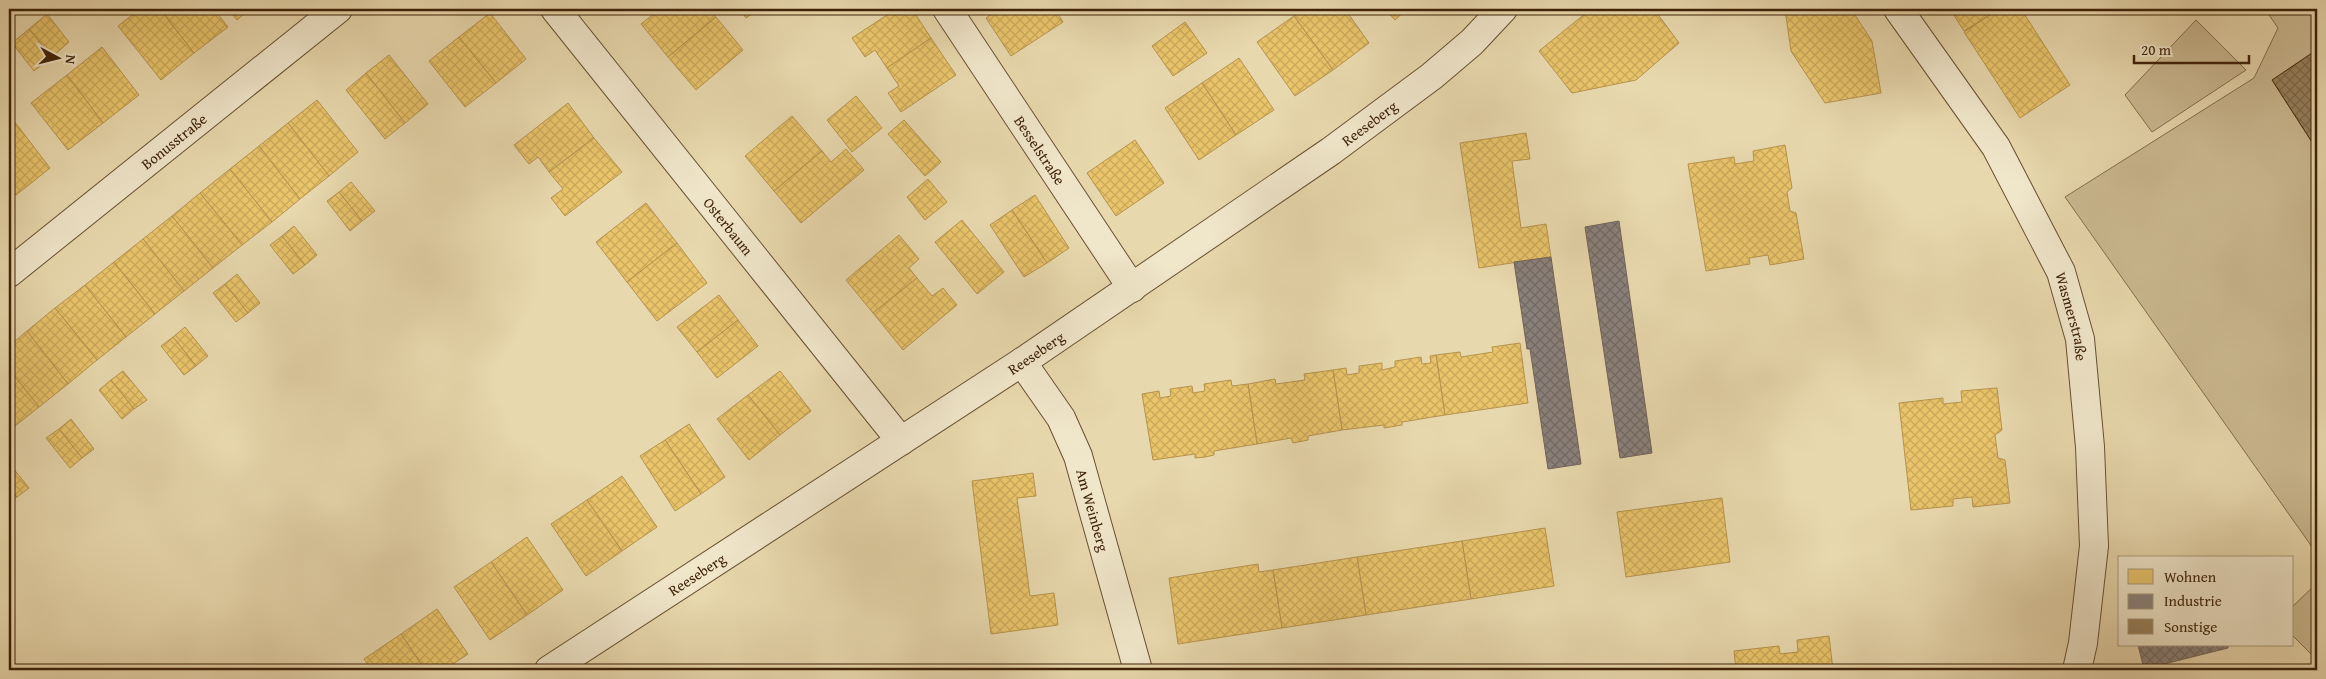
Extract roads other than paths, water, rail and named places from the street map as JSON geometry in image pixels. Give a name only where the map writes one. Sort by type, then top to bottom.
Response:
[{"type":"street","name":"Bonusstraße","points":[[9,273],[338,9]]},
{"type":"street","name":"Osterbaum","points":[[555,9],[901,441]]},
{"type":"street","name":"Besselstraße","points":[[949,9],[1132,288]]},
{"type":"street","name":"Reeseberg","points":[[549,670],[1022,362],[1330,151],[1432,76],[1472,42],[1503,9]]},
{"type":"street","name":"Wasmerstraße","points":[[1898,9],[1996,147],[2061,272],[2080,339],[2090,447],[2094,546],[2083,643],[2077,670]]},
{"type":"street","name":"Am Weinberg","points":[[1022,362],[1060,418],[1078,456],[1138,670]]}]
